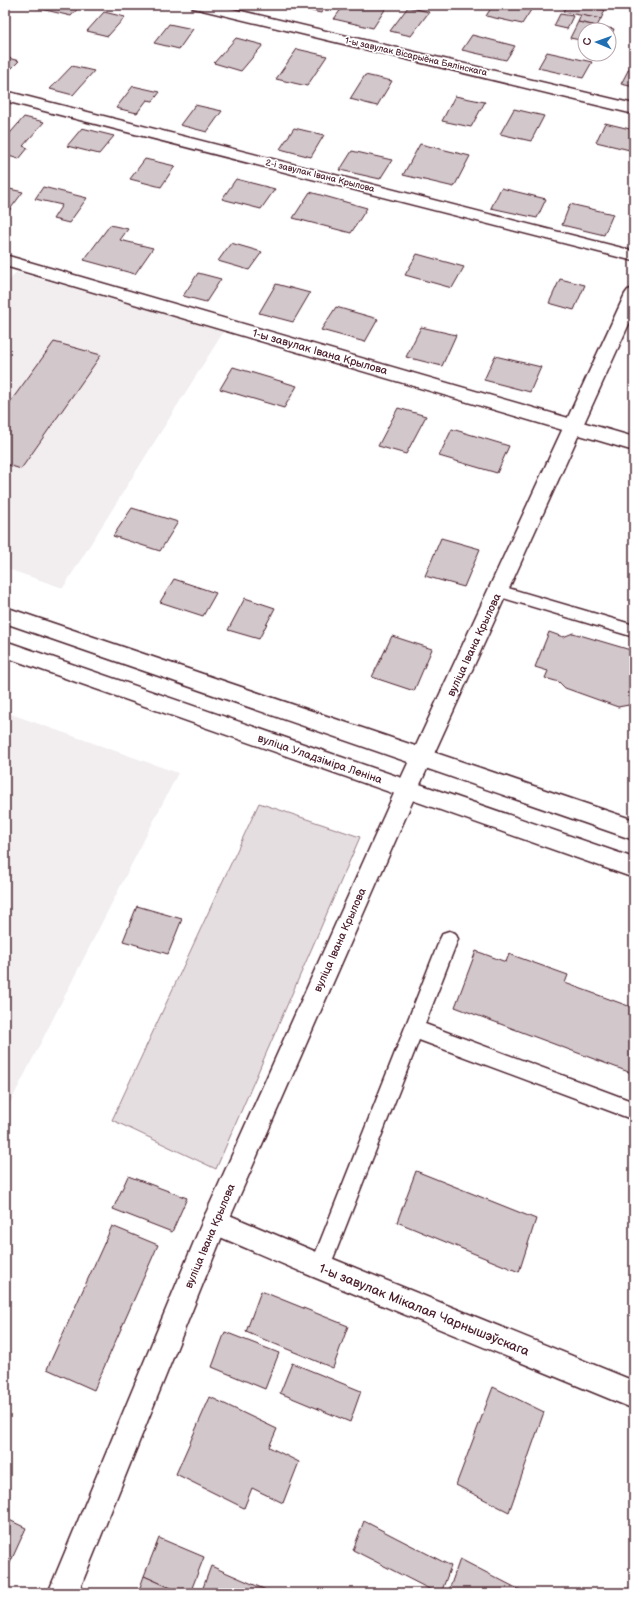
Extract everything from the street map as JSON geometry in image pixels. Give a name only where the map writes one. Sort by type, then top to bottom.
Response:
[{"type":"street","name":"1-ы завулак Вісарыёна Бялінскага","points":[[198,5],[634,109]]},
{"type":"street","name":"2-і завулак Івана Крылова","points":[[5,96],[634,256]]},
{"type":"street","name":"1-ы завулак Івана Крылова","points":[[5,260],[634,444]]},
{"type":"street","name":"вуліца Івана Крылова","points":[[63,1593],[215,1222],[407,789],[634,294]]},
{"type":"street","points":[[5,615],[634,830]]},
{"type":"street","name":"вуліца Уладзіміра Леніна","points":[[5,649],[634,868]]},
{"type":"street","name":"1-ы завулак Мікалая Чарнышэўскага","points":[[215,1222],[320,1267],[634,1395]]},
{"type":"lane","points":[[498,591],[634,631]]},
{"type":"lane","points":[[320,1267],[449,939]]},
{"type":"lane","points":[[414,1029],[634,1111]]},
{"type":"shaded area","points":[[16,272],[224,331],[63,588],[5,568],[5,286]]},
{"type":"shaded area","points":[[5,712],[178,773],[5,1113]]},
{"type":"shaded area","points":[[259,803],[360,837],[216,1169],[112,1120]]},
{"type":"building","points":[[40,5],[81,5],[71,16],[37,8]]},
{"type":"building","points":[[285,5],[326,5],[321,13]]},
{"type":"building","points":[[344,5],[388,5],[373,28],[334,19]]},
{"type":"building","points":[[493,5],[512,5],[531,10],[522,24],[486,16]]},
{"type":"building","points":[[566,5],[578,5],[605,10],[601,19],[563,12]]},
{"type":"building","points":[[408,7],[429,12],[411,36],[390,31]]},
{"type":"building","points":[[104,12],[125,17],[108,36],[87,31]]},
{"type":"building","points":[[560,14],[573,16],[567,29],[554,26]]},
{"type":"building","points":[[581,15],[601,19],[599,22],[578,22]]},
{"type":"building","points":[[169,24],[193,29],[179,49],[154,43]]},
{"type":"building","points":[[577,24],[577,39],[570,38]]},
{"type":"building","points":[[472,35],[515,46],[506,60],[462,50]]},
{"type":"building","points":[[236,38],[263,45],[241,71],[214,63]]},
{"type":"building","points":[[297,49],[327,56],[307,86],[276,79]]},
{"type":"building","points":[[547,52],[577,59],[577,62],[592,62],[583,78],[538,68]]},
{"type":"building","points":[[5,57],[19,61],[5,75]]},
{"type":"building","points":[[634,59],[634,87],[621,84]]},
{"type":"building","points":[[72,66],[94,71],[73,95],[50,89]]},
{"type":"building","points":[[365,75],[392,81],[377,106],[350,99]]},
{"type":"building","points":[[133,86],[160,92],[153,101],[147,100],[137,113],[116,108]]},
{"type":"building","points":[[455,96],[485,102],[471,127],[442,121]]},
{"type":"building","points":[[195,105],[222,111],[207,132],[180,125]]},
{"type":"building","points":[[514,109],[544,116],[531,141],[500,134]]},
{"type":"building","points":[[24,117],[44,122],[23,146],[28,148],[19,159],[5,155],[5,139]]},
{"type":"building","points":[[605,123],[634,130],[634,151],[596,142]]},
{"type":"building","points":[[82,128],[114,136],[99,154],[67,146]]},
{"type":"building","points":[[294,128],[324,135],[311,157],[280,149]]},
{"type":"building","points":[[420,144],[470,156],[454,187],[403,175]]},
{"type":"building","points":[[352,151],[392,160],[380,179],[340,170]]},
{"type":"building","points":[[145,159],[175,166],[161,187],[130,179]]},
{"type":"building","points":[[236,179],[275,189],[261,209],[222,199]]},
{"type":"building","points":[[43,187],[87,198],[69,223],[53,219],[62,205],[35,199]]},
{"type":"building","points":[[5,188],[23,192],[5,216]]},
{"type":"building","points":[[501,188],[546,199],[537,218],[491,208]]},
{"type":"building","points":[[310,192],[367,208],[351,233],[293,218]]},
{"type":"building","points":[[570,204],[613,214],[604,235],[562,225]]},
{"type":"building","points":[[110,225],[128,229],[120,240],[153,248],[135,274],[84,260]]},
{"type":"building","points":[[231,243],[262,252],[249,270],[218,261]]},
{"type":"building","points":[[417,254],[464,267],[452,288],[405,275]]},
{"type":"building","points":[[198,273],[221,279],[206,302],[183,296]]},
{"type":"building","points":[[560,279],[585,285],[574,310],[549,303]]},
{"type":"building","points":[[276,284],[310,293],[293,322],[259,313]]},
{"type":"building","points":[[336,307],[378,319],[365,342],[321,330]]},
{"type":"building","points":[[421,327],[456,335],[442,366],[406,357]]},
{"type":"building","points":[[54,342],[101,355],[21,469],[5,464],[5,409]]},
{"type":"building","points":[[495,356],[541,367],[530,392],[484,380]]},
{"type":"building","points":[[233,367],[297,386],[284,408],[220,389]]},
{"type":"building","points":[[398,408],[426,416],[406,454],[378,446]]},
{"type":"building","points":[[452,429],[509,446],[497,473],[439,456]]},
{"type":"building","points":[[132,508],[178,522],[160,551],[113,536]]},
{"type":"building","points":[[441,538],[480,549],[464,587],[425,576]]},
{"type":"building","points":[[174,579],[216,593],[203,616],[160,602]]},
{"type":"building","points":[[245,598],[275,608],[259,639],[228,630]]},
{"type":"building","points":[[549,632],[563,637],[573,633],[634,651],[634,707],[629,705],[618,707],[565,688],[559,682],[545,678],[548,671],[535,667]]},
{"type":"building","points":[[392,636],[432,649],[414,691],[372,677]]},
{"type":"building","points":[[137,906],[182,919],[168,954],[123,941]]},
{"type":"building","points":[[476,951],[506,962],[509,954],[568,975],[565,983],[634,1008],[634,1074],[455,1007]]},
{"type":"building","points":[[416,1171],[536,1219],[519,1272],[397,1222]]},
{"type":"building","points":[[128,1176],[187,1198],[172,1232],[113,1209]]},
{"type":"building","points":[[112,1226],[158,1245],[94,1390],[47,1369]]},
{"type":"building","points":[[261,1291],[348,1326],[333,1368],[246,1332]]},
{"type":"building","points":[[225,1332],[279,1353],[265,1389],[212,1367]]},
{"type":"building","points":[[292,1363],[361,1391],[350,1422],[280,1393]]},
{"type":"building","points":[[493,1387],[544,1412],[509,1512],[456,1485]]},
{"type":"building","points":[[210,1397],[277,1429],[269,1447],[299,1462],[283,1503],[252,1488],[244,1508],[176,1474]]},
{"type":"building","points":[[5,1518],[26,1528],[5,1574]]},
{"type":"building","points":[[364,1521],[451,1566],[441,1593],[437,1593],[353,1550]]},
{"type":"building","points":[[159,1538],[204,1557],[190,1593],[182,1593],[144,1576]]},
{"type":"building","points":[[460,1559],[522,1591],[522,1593],[448,1593]]},
{"type":"building","points":[[211,1566],[273,1593],[201,1593]]},
{"type":"building","points":[[144,1576],[182,1593],[138,1593]]}]
